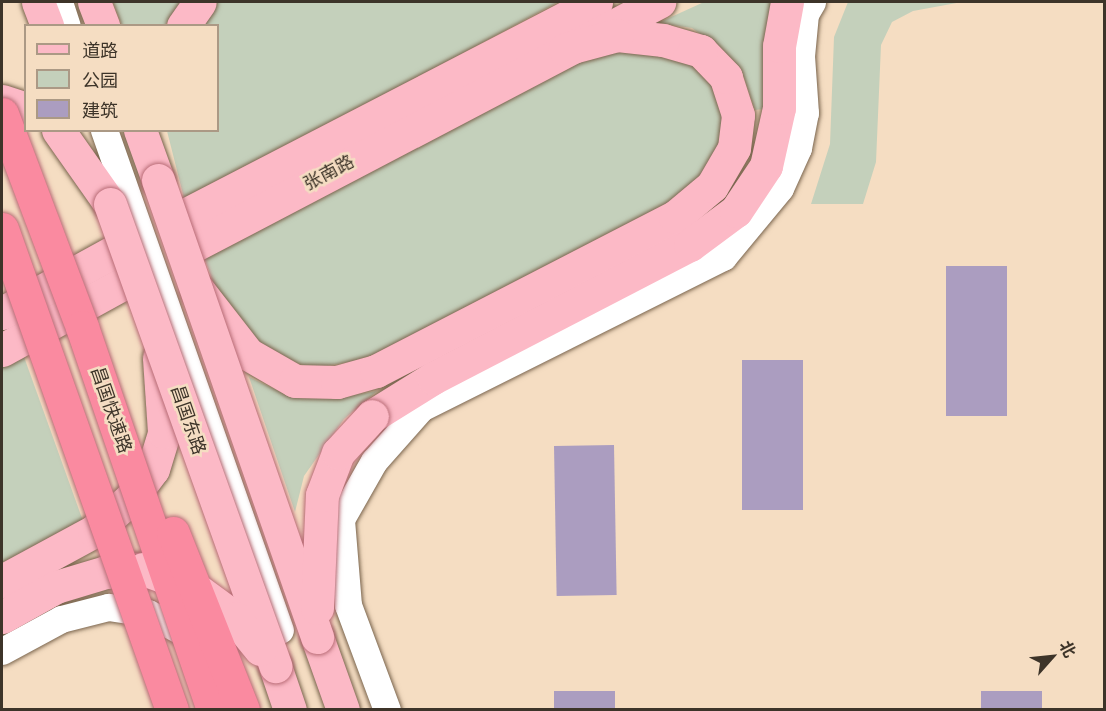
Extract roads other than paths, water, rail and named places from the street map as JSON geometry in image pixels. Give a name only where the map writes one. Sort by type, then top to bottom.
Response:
[{"type":"highway","name":"昌国快速路","points":[[2,114],[82,327],[213,710]]},
{"type":"highway","points":[[2,229],[172,710]]},
{"type":"highway","points":[[82,327],[185,559],[257,710]]},
{"type":"highway","points":[[112,537],[150,710]]},
{"type":"highway","points":[[185,559],[243,710]]},
{"type":"main road","points":[[38,2],[46,24]]},
{"type":"main road","points":[[94,2],[102,24]]},
{"type":"main road","points":[[184,24],[200,2]]},
{"type":"main road","points":[[559,36],[582,2]]},
{"type":"main road","name":"张南路","points":[[559,36],[596,2]]},
{"type":"main road","name":"张南路","points":[[2,350],[122,284],[191,229],[559,36],[659,2]]},
{"type":"main road","points":[[298,633],[322,495],[338,453],[372,416],[433,378],[690,245],[736,211],[766,166],[779,108],[779,46],[787,2]]},
{"type":"main road","points":[[196,288],[248,354],[295,381],[338,382],[376,371],[675,217],[712,186],[734,148],[738,115],[726,77],[701,51],[663,40],[617,35],[559,36]]},
{"type":"main road","points":[[2,101],[24,108]]},
{"type":"main road","points":[[59,132],[110,204]]},
{"type":"main road","name":"昌国东路","points":[[85,132],[290,710]]},
{"type":"main road","points":[[141,132],[196,288],[298,633],[342,710]]},
{"type":"main road","points":[[155,132],[158,180]]},
{"type":"main road","name":"张南路","points":[[2,313],[111,253],[191,229]]},
{"type":"main road","points":[[2,617],[131,498],[153,469],[164,432],[163,379],[148,308]]},
{"type":"main road","points":[[2,582],[48,574],[143,569],[193,587],[235,618],[275,666]]},
{"type":"lane","points":[[59,2],[66,24]]},
{"type":"lane","points":[[77,2],[85,24]]},
{"type":"lane","points":[[387,710],[348,605],[341,519],[375,461],[421,408],[723,257],[754,223],[780,188],[798,148],[805,113],[801,56],[805,14],[812,2]]},
{"type":"lane","points":[[105,132],[298,633]]},
{"type":"lane","points":[[123,132],[298,633]]},
{"type":"lane","points":[[225,674],[348,605]]},
{"type":"lane","points":[[2,651],[61,619],[108,607],[148,613],[194,636],[225,674],[238,710]]}]
